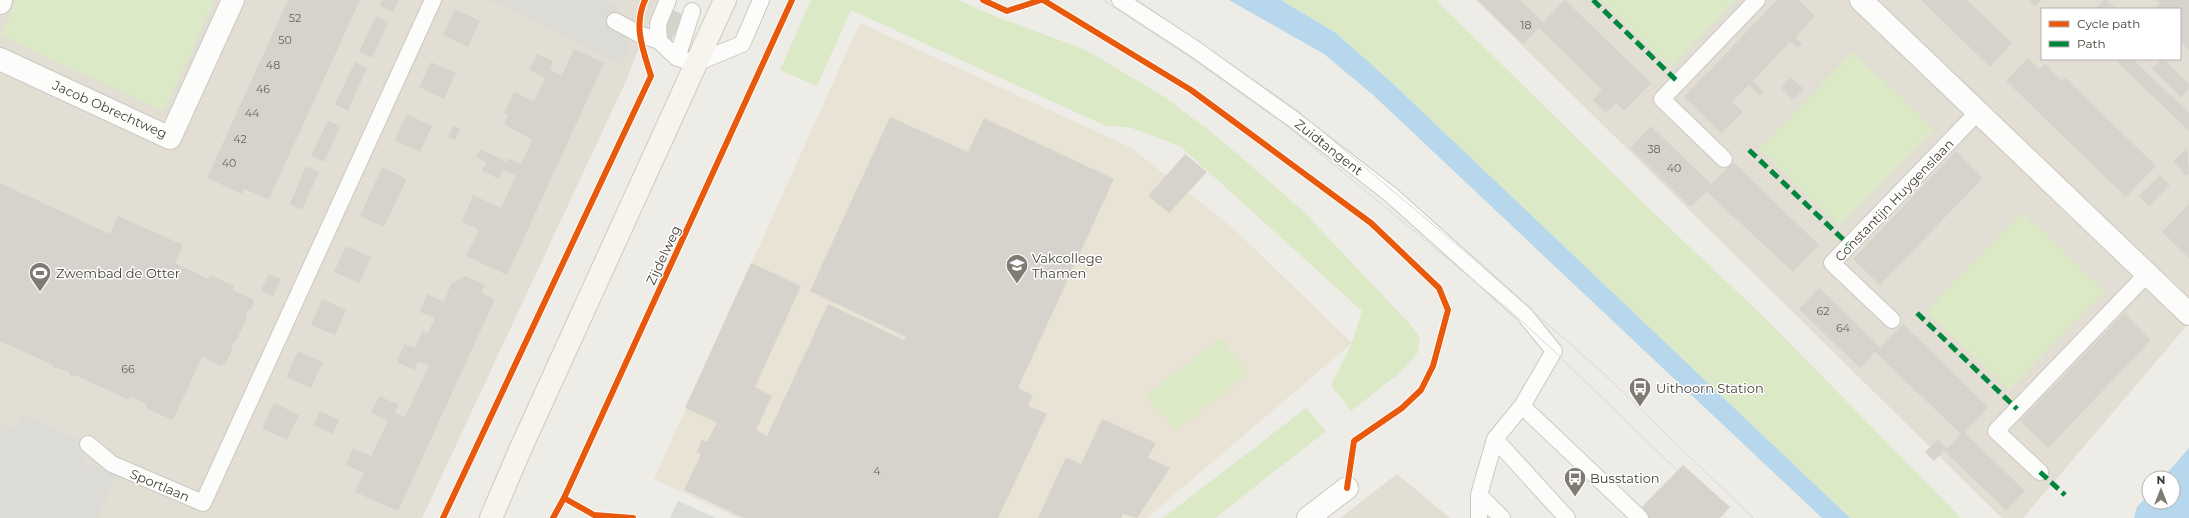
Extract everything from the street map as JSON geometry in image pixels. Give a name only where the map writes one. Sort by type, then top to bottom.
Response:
[{"type":"main road","points":[[491,518],[686,61],[725,0]]},
{"type":"main road","points":[[508,518],[520,450]]},
{"type":"street","name":"Jacob Obrechtweg","points":[[0,59],[170,138],[233,0]]},
{"type":"street","points":[[1861,0],[2189,314]]},
{"type":"street","points":[[1308,518],[1347,488]]},
{"type":"lane","name":"Sportlaan","points":[[88,444],[112,464],[203,503],[432,0]]},
{"type":"lane","points":[[659,41],[658,24],[668,0]]},
{"type":"lane","points":[[686,61],[742,44],[761,0]]},
{"type":"lane","name":"Zuidtangent","points":[[1120,0],[1195,50],[1293,119],[1390,194],[1524,314],[1554,351],[1522,406]]},
{"type":"lane","points":[[1724,159],[1662,99],[1757,0]]},
{"type":"lane","points":[[686,61],[692,11]]},
{"type":"lane","points":[[615,21],[638,34],[659,41],[686,61]]},
{"type":"lane","name":"Constantijn Huygenslaan","points":[[1892,320],[1832,263],[1978,112]]},
{"type":"lane","points":[[2040,472],[1996,431],[2147,274]]},
{"type":"lane","points":[[1479,518],[1479,495],[1495,439],[1522,406],[1640,518]]},
{"type":"lane","points":[[1495,439],[1567,518]]},
{"type":"lane","points":[[1479,495],[1502,518]]},
{"type":"shaded area","points":[[0,0],[658,0],[626,81],[422,518],[0,518]]},
{"type":"shaded area","points":[[488,0],[605,0],[617,5],[629,48],[621,64]]},
{"type":"shaded area","points":[[1476,0],[2189,0],[2189,323],[2023,518],[2002,518]]},
{"type":"shaded area","name":"Vakcollege Thamen","points":[[860,23],[1130,147],[1232,227],[1352,343],[1147,518],[738,518],[654,479]]},
{"type":"shaded area","points":[[22,413],[89,444],[82,460],[117,476],[98,518],[0,518],[0,422],[14,428]]},
{"type":"shaded area","points":[[1397,474],[1450,518],[1340,518]]},
{"type":"shaded area","points":[[678,501],[716,518],[670,518]]},
{"type":"green space","points":[[16,0],[215,0],[164,111],[0,36]]},
{"type":"green space","points":[[811,0],[958,0],[997,17],[1086,50],[1163,96],[1215,135],[1301,209],[1410,324],[1420,338],[1417,354],[1396,376],[1351,411],[1331,385],[1352,343],[1362,311],[1180,146],[1129,127],[1106,126],[851,10],[817,86],[780,70]]},
{"type":"green space","points":[[1281,0],[1436,0],[1636,196],[1767,320],[1961,518],[1850,518],[1389,80],[1336,33]]},
{"type":"green space","points":[[1601,0],[1735,0],[1671,68]]},
{"type":"green space","points":[[1853,52],[1934,129],[1840,226],[1759,149]]},
{"type":"green space","points":[[2022,212],[2105,291],[2009,390],[1926,312]]},
{"type":"green space","points":[[1221,338],[1248,374],[1176,430],[1145,396]]},
{"type":"green space","points":[[1306,408],[1326,431],[1215,518],[1163,518]]},
{"type":"water","points":[[1229,0],[1281,0],[1336,33],[1389,80],[1850,518],[1822,518],[1372,94],[1324,54]]},
{"type":"water","points":[[2189,448],[2189,518],[2134,518],[2137,507],[2141,503],[2141,510],[2181,510],[2181,470],[2170,470]]},
{"type":"building","points":[[288,0],[360,0],[269,199],[244,189],[242,194],[207,178]]},
{"type":"building","points":[[383,0],[399,0],[393,12],[380,6]]},
{"type":"building","points":[[1478,0],[1520,0],[1543,22],[1565,0],[1651,83],[1624,111],[1616,103],[1606,113],[1593,100],[1602,90],[1539,28],[1523,44]]},
{"type":"building","points":[[1777,0],[1799,0],[1815,16],[1795,38],[1802,44],[1798,48],[1790,42],[1753,81],[1764,91],[1760,96],[1749,85],[1732,102],[1743,112],[1722,133],[1684,97]]},
{"type":"building","points":[[1921,0],[1967,0],[2012,43],[1990,67]]},
{"type":"building","points":[[2029,0],[2041,0],[2035,6]]},
{"type":"building","points":[[2104,0],[2115,7],[2105,8],[2096,8]]},
{"type":"building","points":[[2157,0],[2189,0],[2189,50],[2181,43],[2181,8],[2155,8],[2160,3]]},
{"type":"building","points":[[668,8],[684,16],[671,41],[664,37]]},
{"type":"building","points":[[455,9],[480,21],[468,47],[443,35]]},
{"type":"building","points":[[376,16],[388,22],[372,58],[359,52]]},
{"type":"building","points":[[574,49],[604,63],[507,275],[466,256],[479,230],[462,222],[473,195],[501,208],[516,176],[503,170],[499,179],[482,171],[486,162],[476,157],[480,149],[507,162],[508,158],[521,164],[532,140],[504,124],[508,115],[504,113],[514,92],[534,101],[545,78],[529,70],[537,54],[553,61],[550,70],[562,76]]},
{"type":"building","points":[[2028,58],[2040,69],[2045,64],[2062,81],[2065,78],[2156,166],[2126,197],[2006,81]]},
{"type":"building","points":[[2115,60],[2134,60],[2189,113],[2189,131]]},
{"type":"building","points":[[2160,60],[2165,60],[2189,84],[2189,89],[2181,97],[2152,69]]},
{"type":"building","points":[[355,62],[367,68],[348,111],[335,104]]},
{"type":"building","points":[[431,62],[456,73],[444,99],[419,87]]},
{"type":"building","points":[[1791,77],[1804,89],[1793,100],[1781,88]]},
{"type":"building","points":[[407,114],[432,126],[420,152],[394,140]]},
{"type":"building","points":[[890,117],[968,152],[984,118],[1114,179],[1018,388],[1033,395],[1028,406],[1047,414],[998,518],[744,518],[684,490],[701,454],[697,452],[702,440],[707,442],[717,422],[685,408],[751,263],[801,286],[755,387],[772,396],[756,430],[767,436],[828,304],[904,340],[906,337],[810,291]]},
{"type":"building","points":[[328,121],[340,126],[324,162],[311,156]]},
{"type":"building","points":[[453,126],[460,129],[455,140],[448,137]]},
{"type":"building","points":[[1651,126],[1711,184],[1733,162],[1819,245],[1793,272],[1707,192],[1691,207],[1630,148]]},
{"type":"building","points":[[2187,147],[2189,174],[2187,176],[2173,162]]},
{"type":"building","points":[[1956,151],[1983,178],[1880,285],[1853,259]]},
{"type":"building","points":[[1185,154],[1207,172],[1169,213],[1148,196]]},
{"type":"building","points":[[306,166],[319,172],[302,210],[290,204]]},
{"type":"building","points":[[382,167],[407,179],[384,227],[360,216]]},
{"type":"building","points":[[2160,175],[2170,185],[2149,206],[2139,196]]},
{"type":"building","points":[[0,183],[110,234],[118,216],[183,245],[175,263],[208,279],[210,275],[234,286],[233,290],[252,299],[254,303],[250,310],[246,311],[247,317],[236,341],[231,344],[233,348],[226,363],[221,366],[202,357],[173,420],[147,409],[146,404],[132,397],[127,399],[75,375],[71,376],[69,372],[58,368],[54,369],[53,365],[0,341]]},
{"type":"building","points":[[2189,204],[2189,258],[2162,232]]},
{"type":"building","points":[[346,246],[371,257],[359,283],[334,272]]},
{"type":"building","points":[[269,274],[281,279],[273,297],[261,290]]},
{"type":"building","points":[[465,276],[485,285],[481,293],[495,299],[398,511],[355,492],[364,473],[346,465],[353,448],[371,456],[388,421],[371,413],[379,396],[399,405],[395,413],[405,417],[429,366],[418,361],[415,370],[397,362],[400,353],[405,344],[415,348],[422,331],[428,333],[435,318],[420,312],[427,294],[444,302],[451,284]]},
{"type":"building","points":[[1819,288],[1880,347],[1903,324],[1988,407],[1964,432],[2025,491],[2006,510],[1944,451],[1934,461],[1925,452],[1938,439],[1947,448],[1961,434],[1875,352],[1860,368],[1799,309]]},
{"type":"building","points":[[322,299],[346,310],[335,335],[311,325]]},
{"type":"building","points":[[2124,313],[2151,340],[2048,448],[2020,421]]},
{"type":"building","points":[[298,351],[323,362],[311,388],[286,377]]},
{"type":"building","points":[[274,403],[299,415],[287,440],[262,428]]},
{"type":"building","points":[[320,411],[339,420],[333,434],[313,425]]},
{"type":"building","points":[[1102,419],[1156,443],[1148,458],[1170,468],[1137,518],[1123,514],[1121,518],[1038,518],[1066,457],[1081,464]]},
{"type":"building","points":[[1683,465],[1730,507],[1720,518],[1631,518]]},
{"type":"tram line","points":[[1103,0],[1190,57],[1287,126],[1507,308],[1554,351],[1726,518]]},
{"type":"tram line","points":[[1137,0],[1298,111],[1469,255],[1602,372],[1753,518]]},
{"type":"marked path","points":[[1593,0],[1678,82]]},
{"type":"marked path","points":[[1749,150],[1849,245]]},
{"type":"marked path","points":[[1917,313],[2017,409]]},
{"type":"marked path","points":[[2040,472],[2065,495]]},
{"type":"cycle path","points":[[443,518],[651,76],[640,38],[641,10],[645,0]]},
{"type":"cycle path","name":"Zijdelweg","points":[[553,518],[564,498],[792,0]]},
{"type":"cycle path","points":[[983,0],[1007,11],[1041,0]]},
{"type":"cycle path","points":[[1043,0],[1191,90],[1371,223],[1439,288],[1448,310],[1433,366],[1421,390],[1402,408],[1354,441],[1347,488]]},
{"type":"cycle path","points":[[564,498],[594,515],[633,518]]},
{"type":"place","name":"Vakcollege Thamen","points":[[1017,284]]},
{"type":"place","name":"Zwembad de Otter","points":[[40,292]]},
{"type":"place","name":"Uithoorn Station","points":[[1640,408]]},
{"type":"place","name":"Busstation","points":[[1575,498]]}]
